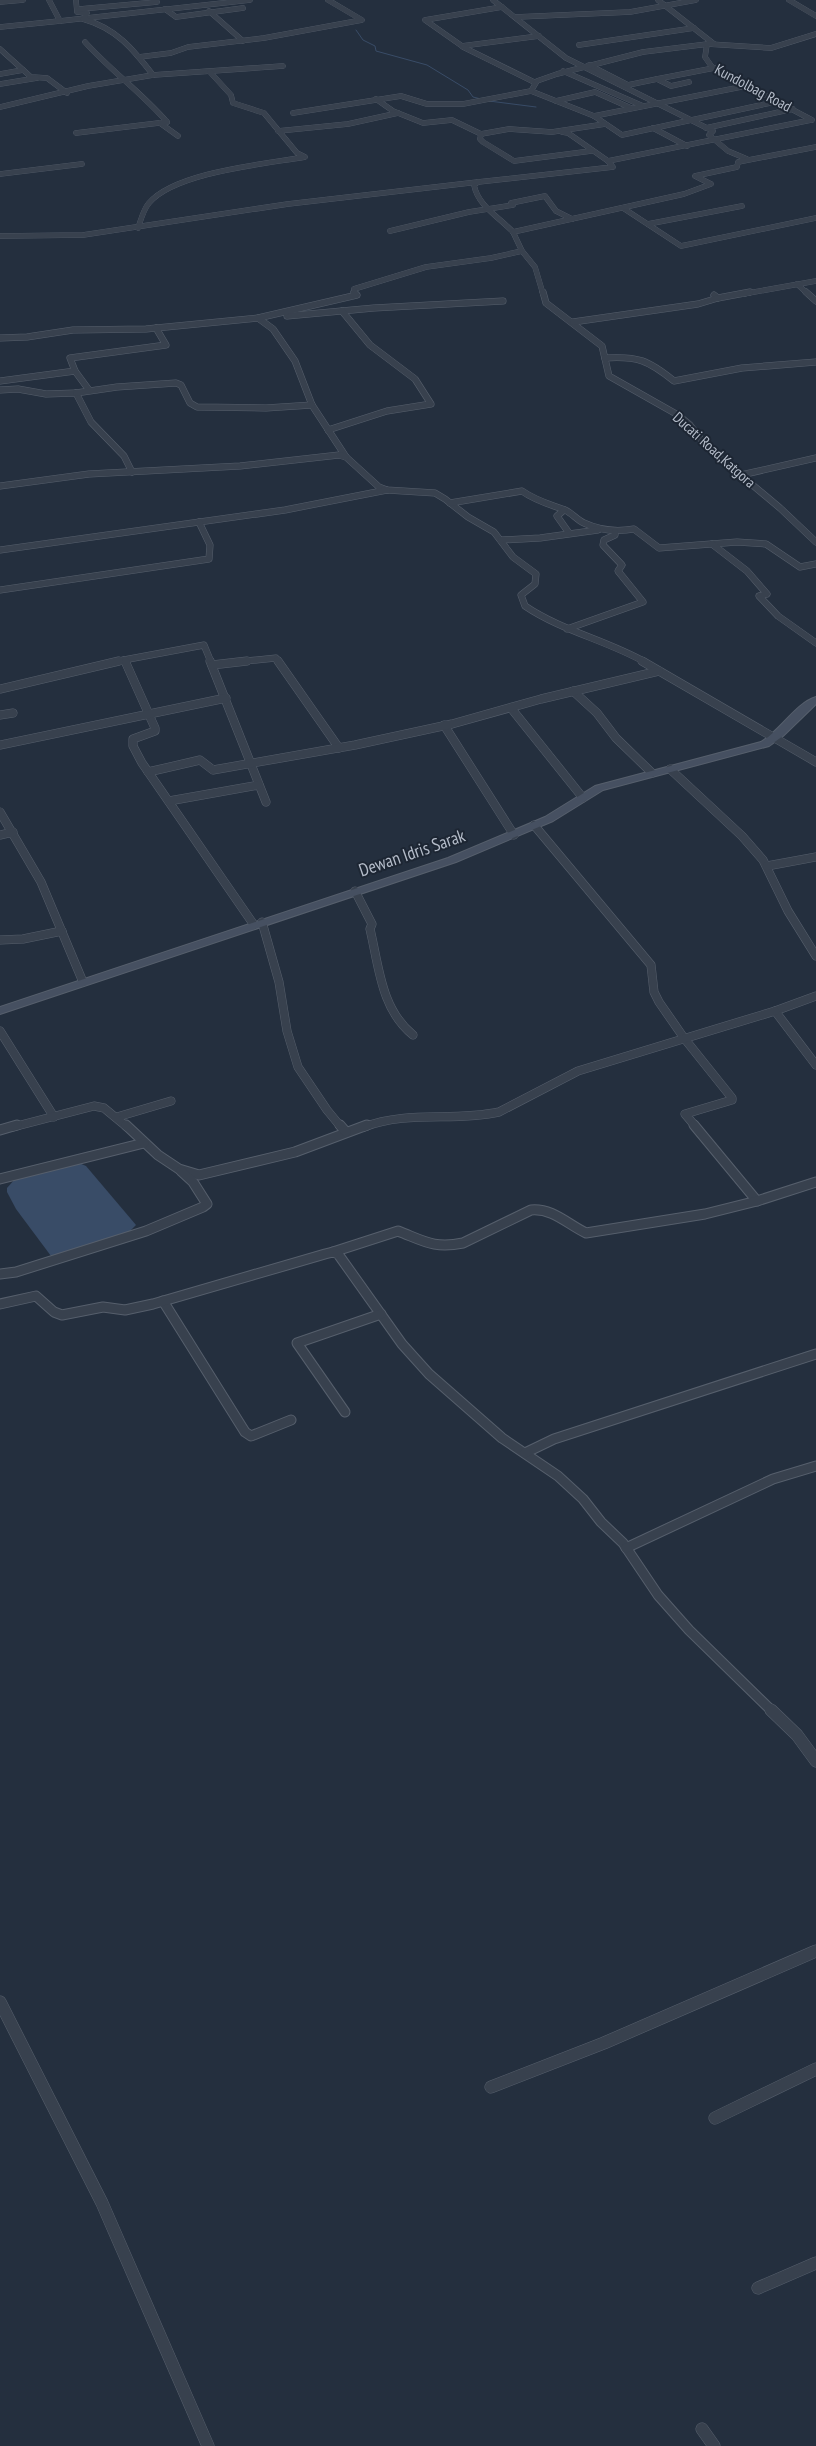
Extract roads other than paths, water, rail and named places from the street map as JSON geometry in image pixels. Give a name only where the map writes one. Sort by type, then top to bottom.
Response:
[{"type":"main road","points":[[778,738],[802,708],[816,700]]},
{"type":"main road","name":"Dewan Idris Sarak","points":[[0,1010],[452,860],[514,835],[599,788],[765,744],[778,738]]},
{"type":"street","points":[[0,2],[23,0]]},
{"type":"street","points":[[49,0],[60,21]]},
{"type":"street","points":[[76,0],[77,10]]},
{"type":"street","points":[[77,10],[157,2],[156,0]]},
{"type":"street","points":[[195,0],[243,41]]},
{"type":"street","points":[[0,27],[250,0]]},
{"type":"street","points":[[139,57],[171,53],[188,47],[243,41],[362,20],[328,0]]},
{"type":"street","points":[[493,0],[566,58],[675,114],[713,131],[709,135],[728,151],[747,160]]},
{"type":"street","points":[[658,0],[714,44]]},
{"type":"street","points":[[516,17],[666,8],[696,0]]},
{"type":"street","points":[[789,0],[816,16]]},
{"type":"street","points":[[502,7],[425,20],[439,32],[462,46],[534,82],[563,71],[614,57],[707,44],[782,47],[800,38],[816,34]]},
{"type":"street","points":[[165,8],[176,17],[243,8]]},
{"type":"street","points":[[77,10],[77,12],[88,13],[83,19]]},
{"type":"street","points":[[83,19],[110,28],[122,38],[153,75]]},
{"type":"street","points":[[579,44],[694,28]]},
{"type":"street","points":[[462,46],[539,36]]},
{"type":"street","points":[[76,133],[167,122],[148,100],[126,80],[107,67],[85,42]]},
{"type":"street","name":"Kundolbag Road","points":[[707,44],[704,59],[714,68],[814,121]]},
{"type":"street","points":[[0,50],[3,56],[31,76],[42,77],[54,82],[66,92]]},
{"type":"street","points":[[590,65],[628,85],[714,68]]},
{"type":"street","points":[[0,107],[88,86],[153,75],[284,66]]},
{"type":"street","points":[[0,74],[24,70]]},
{"type":"street","points":[[563,71],[643,106]]},
{"type":"street","points":[[138,228],[148,204],[161,192],[226,169],[305,158],[297,153],[264,113],[233,103],[231,95],[210,72]]},
{"type":"street","points":[[0,84],[42,77]]},
{"type":"street","points":[[657,79],[671,86],[689,82]]},
{"type":"street","points":[[531,90],[534,82]]},
{"type":"street","points":[[594,116],[746,86]]},
{"type":"street","points":[[293,113],[401,96],[427,104],[463,104],[531,90],[594,116],[622,135],[775,102]]},
{"type":"street","points":[[556,101],[595,92],[631,108]]},
{"type":"street","points":[[376,99],[398,113],[414,117],[423,123],[452,120],[481,134],[510,128],[538,133],[559,132],[605,124]]},
{"type":"street","points":[[706,128],[792,109]]},
{"type":"street","points":[[278,131],[348,124],[398,113]]},
{"type":"street","points":[[804,116],[816,115]]},
{"type":"street","points":[[608,161],[814,121]]},
{"type":"street","points":[[160,123],[178,136]]},
{"type":"street","points":[[653,128],[687,146]]},
{"type":"street","points":[[0,236],[83,234],[138,228],[229,212],[613,166],[568,133],[559,132]]},
{"type":"street","points":[[481,134],[480,139],[483,142],[514,161],[591,150]]},
{"type":"street","points":[[478,182],[474,186],[474,190],[487,208],[506,223],[513,232],[666,198],[710,186],[711,184],[695,176],[737,167],[738,162],[816,147]]},
{"type":"street","points":[[0,174],[82,164]]},
{"type":"street","points":[[390,231],[487,208],[513,205],[511,202],[546,196],[556,211],[572,219]]},
{"type":"street","points":[[648,224],[742,206]]},
{"type":"street","points":[[622,208],[681,246],[816,218]]},
{"type":"street","name":"Ducati Road,Katgora","points":[[513,232],[522,251],[535,267],[546,303],[602,346],[609,376],[678,415],[690,425],[706,446],[816,542]]},
{"type":"street","points":[[272,316],[357,295],[353,292],[354,289],[426,267],[491,258],[522,251]]},
{"type":"street","points":[[573,322],[698,304],[716,297],[816,281]]},
{"type":"street","points":[[797,284],[816,301]]},
{"type":"street","points":[[0,338],[92,329],[156,328],[272,316],[503,302]]},
{"type":"street","points":[[328,430],[387,411],[431,404],[415,380],[370,345],[342,312]]},
{"type":"street","points":[[258,318],[273,329],[295,361],[312,405],[346,457],[378,487],[387,490]]},
{"type":"street","points":[[89,390],[75,371],[70,358],[166,345],[156,328]]},
{"type":"street","points":[[605,358],[636,356],[651,362],[674,381],[742,368],[816,362]]},
{"type":"street","points":[[0,381],[75,371]]},
{"type":"street","points":[[0,390],[16,388],[30,389],[36,393],[76,393],[89,390],[176,383],[181,385],[190,403],[197,407],[266,408],[312,405]]},
{"type":"street","points":[[76,393],[80,406],[102,436],[123,454],[132,472]]},
{"type":"street","points":[[0,486],[57,477],[240,466],[339,455],[346,457]]},
{"type":"street","points":[[741,475],[816,458]]},
{"type":"street","points":[[0,550],[285,510],[387,490],[434,493],[468,517],[494,532],[513,557],[537,576],[533,588],[521,595],[525,606],[567,629],[630,654],[713,704],[778,738],[816,762]]},
{"type":"street","points":[[450,503],[522,491],[543,505],[564,510],[583,523],[615,532],[634,528],[659,548],[737,542],[766,544],[800,567],[816,564]]},
{"type":"street","points":[[564,510],[557,516],[569,533]]},
{"type":"street","points":[[0,590],[209,559],[211,555],[210,546],[199,522]]},
{"type":"street","points":[[501,540],[540,538],[602,529]]},
{"type":"street","points":[[567,629],[631,608],[643,602],[618,571],[622,565],[604,545],[604,540],[614,535],[615,532]]},
{"type":"street","points":[[712,544],[747,571],[767,594],[759,596],[762,601],[816,643]]},
{"type":"street","points":[[0,688],[124,660],[205,646],[266,802]]},
{"type":"street","points":[[212,665],[276,658],[338,748]]},
{"type":"street","points":[[124,660],[149,712],[155,731],[136,737],[132,742],[148,772],[168,801],[258,924],[279,982],[287,1031],[298,1067],[327,1110],[346,1132]]},
{"type":"street","points":[[148,772],[200,760],[208,768],[214,770],[338,748],[444,726],[573,691],[659,671]]},
{"type":"street","points":[[573,691],[597,713],[616,738],[652,774]]},
{"type":"street","points":[[0,745],[149,712],[226,698]]},
{"type":"street","points":[[511,708],[583,798]]},
{"type":"street","points":[[0,716],[13,713]]},
{"type":"street","points":[[444,726],[514,835]]},
{"type":"street","points":[[670,769],[742,836],[767,866],[788,911],[816,956]]},
{"type":"street","points":[[168,801],[259,785]]},
{"type":"street","points":[[0,812],[41,882],[83,982]]},
{"type":"street","points":[[534,825],[651,966],[654,992],[684,1038],[732,1100],[685,1114],[757,1201]]},
{"type":"street","points":[[0,836],[13,832]]},
{"type":"street","points":[[767,866],[816,857]]},
{"type":"street","points":[[355,891],[372,924],[370,929],[378,966],[390,1007],[402,1028],[413,1035]]},
{"type":"street","points":[[0,940],[62,931]]},
{"type":"street","points":[[196,1178],[295,1152],[382,1120],[437,1115],[485,1115],[499,1112],[578,1071],[775,1011],[816,996]]},
{"type":"street","points":[[775,1011],[816,1065]]},
{"type":"street","points":[[0,1031],[54,1117]]},
{"type":"street","points":[[117,1118],[171,1101]]},
{"type":"street","points":[[0,1130],[94,1106],[104,1108],[144,1143],[179,1169],[196,1178],[207,1204],[146,1231],[16,1272],[0,1274]]},
{"type":"street","points":[[0,1179],[144,1143]]},
{"type":"street","points":[[0,1304],[36,1296],[54,1312],[62,1315],[103,1307],[125,1310],[163,1301],[333,1252],[398,1231],[426,1245],[452,1246],[463,1243],[531,1210],[540,1208],[549,1210],[586,1233],[697,1215],[757,1201],[816,1182]]},
{"type":"street","points":[[333,1252],[345,1263],[402,1344],[429,1374],[502,1438],[558,1476],[583,1499],[600,1522],[626,1548],[658,1595],[689,1630],[790,1728],[816,1761]]},
{"type":"street","points":[[163,1301],[245,1432],[251,1436],[291,1420]]},
{"type":"street","points":[[345,1412],[297,1343],[301,1340],[381,1314]]},
{"type":"street","points":[[525,1453],[554,1439],[816,1354]]},
{"type":"street","points":[[626,1548],[773,1479],[816,1466]]},
{"type":"street","points":[[490,2088],[604,2044],[816,1951]]},
{"type":"street","points":[[0,2002],[102,2203],[208,2446]]},
{"type":"street","points":[[715,2118],[816,2070]]},
{"type":"street","points":[[758,2288],[816,2263]]},
{"type":"street","points":[[702,2429],[714,2446]]},
{"type":"water","points":[[79,1163],[86,1166],[136,1225],[128,1233],[51,1256],[16,1209],[7,1192],[7,1188],[15,1179]]},
{"type":"waterway","points":[[356,30],[363,40],[375,46],[376,51],[427,65],[468,90],[473,97],[481,99]]},
{"type":"waterway","points":[[489,101],[536,107]]}]
